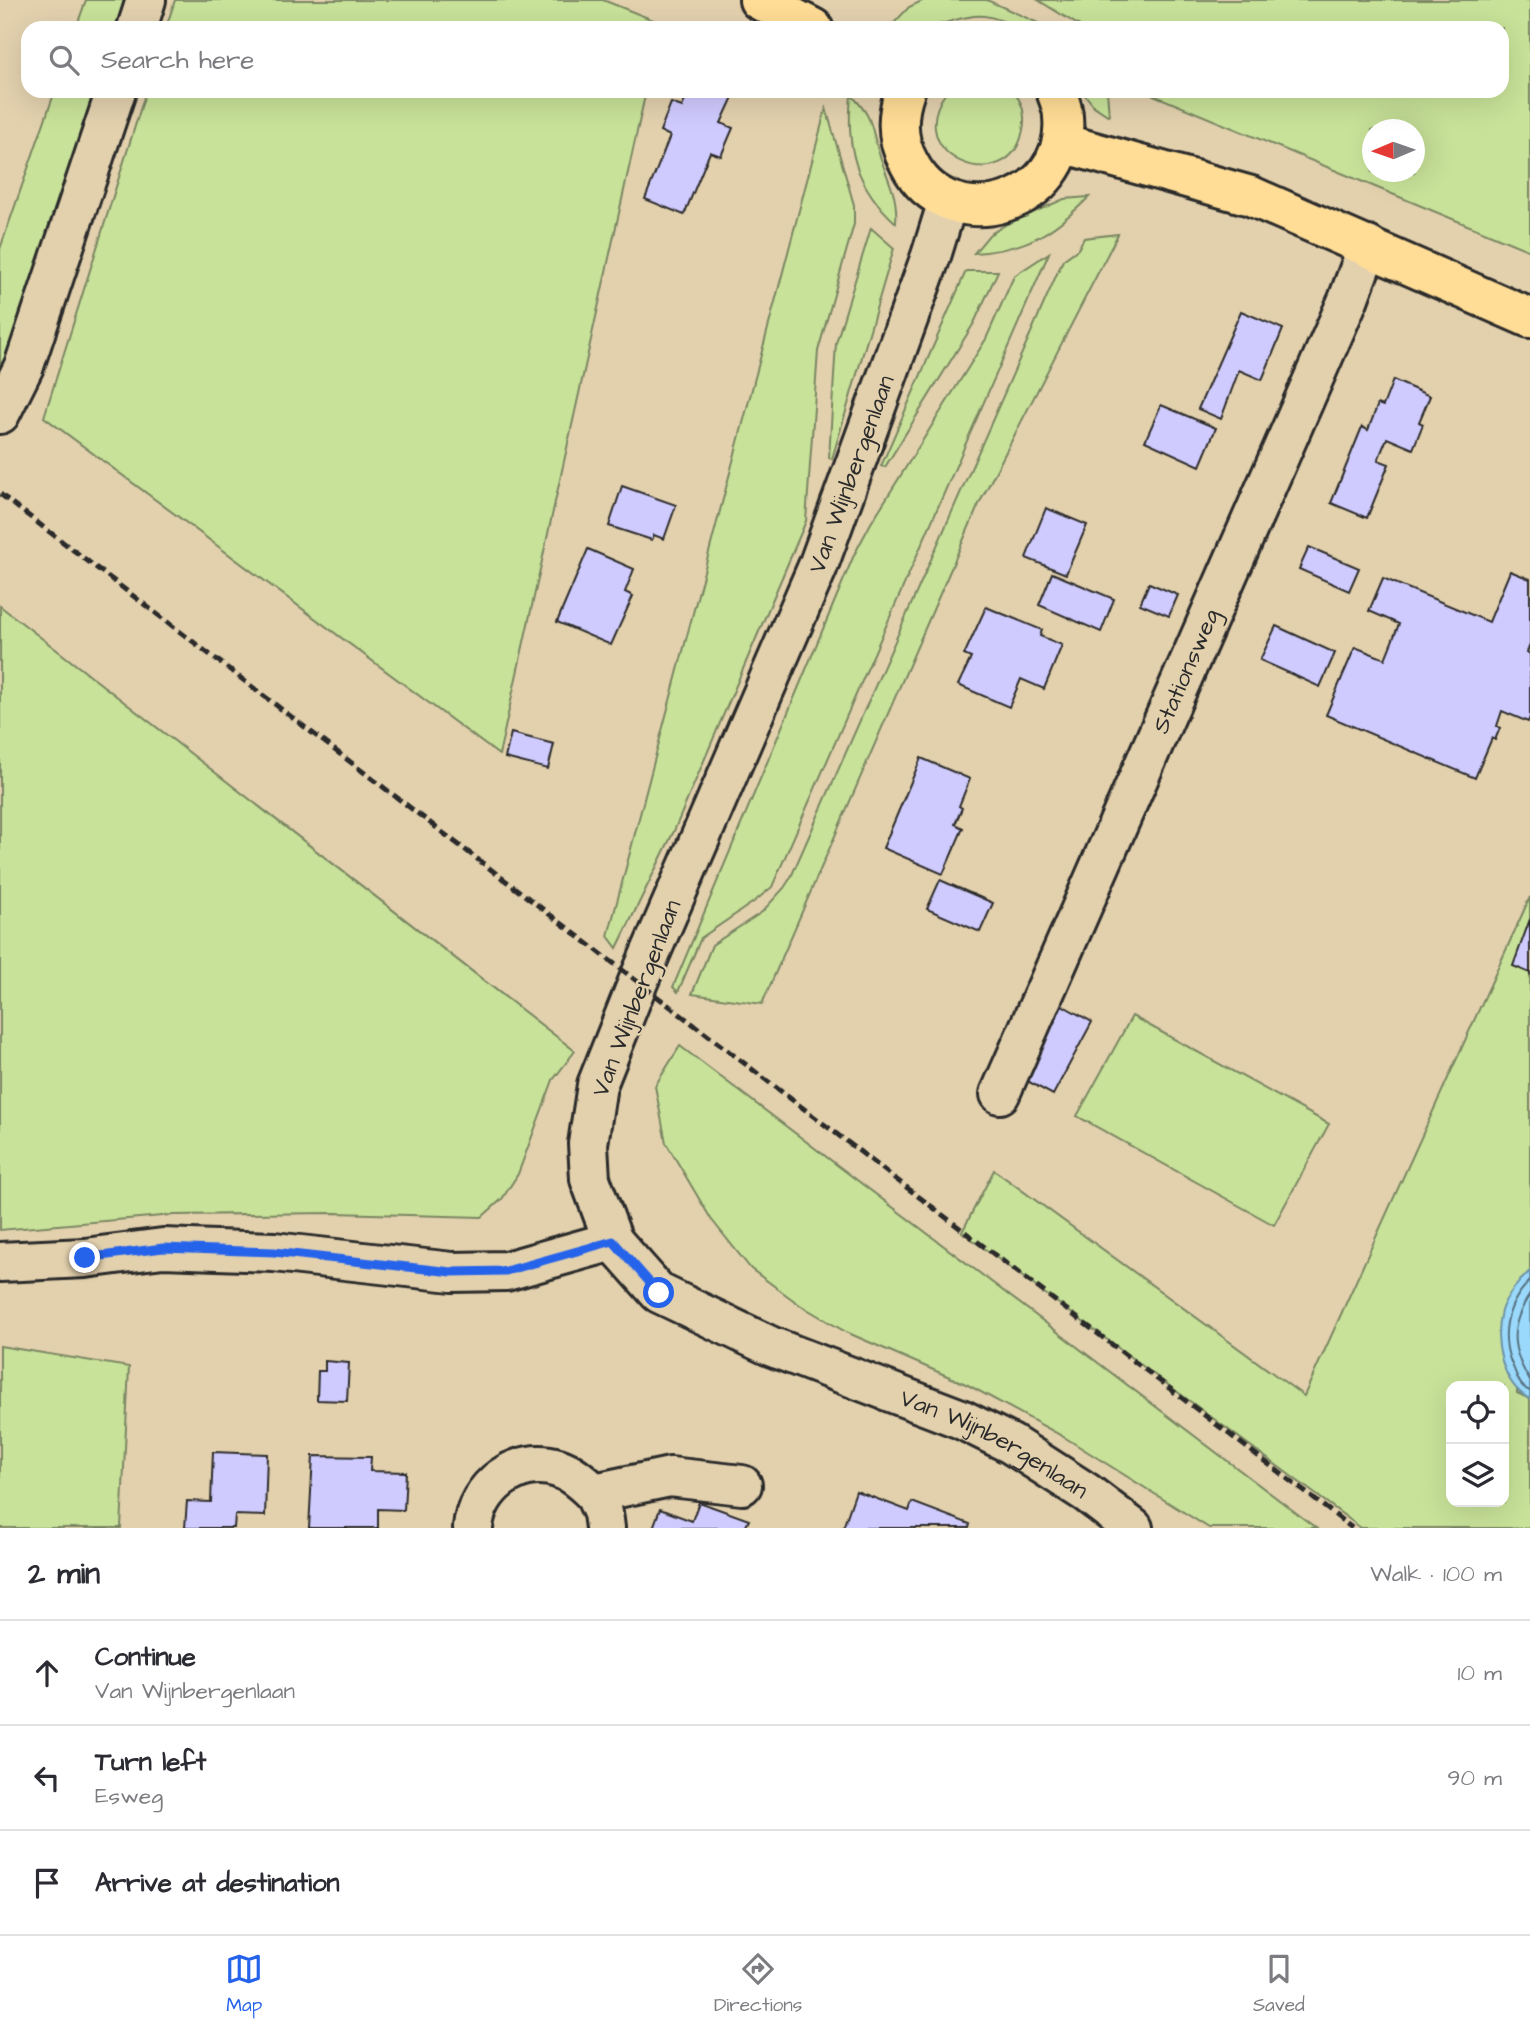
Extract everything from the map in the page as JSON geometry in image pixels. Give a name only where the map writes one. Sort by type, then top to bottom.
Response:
[{"type":"main road","points":[[760,0],[800,21]]},
{"type":"main road","points":[[902,98],[898,128],[902,151],[913,172],[928,189],[948,201],[971,207],[995,206],[1018,198],[1038,184],[1053,165],[1062,143],[1063,117],[1058,98]]},
{"type":"main road","points":[[1062,143],[1251,196],[1530,318]]},
{"type":"street","points":[[139,21],[146,0]]},
{"type":"street","points":[[0,414],[24,366],[114,98]]},
{"type":"street","name":"Van Wijnbergenlaan","points":[[948,201],[931,256],[818,566],[638,982],[597,1085],[588,1144],[590,1179],[613,1241],[659,1293],[770,1346],[961,1419],[1012,1444],[1078,1486],[1133,1528]]},
{"type":"street","name":"Stationsweg","points":[[1000,1094],[1348,300],[1368,246]]},
{"type":"street","points":[[0,1262],[85,1258],[163,1248],[274,1252],[452,1272],[506,1271],[613,1241]]},
{"type":"street","points":[[473,1528],[481,1497],[496,1481],[515,1470],[536,1465],[558,1468],[578,1478],[599,1511],[670,1477],[742,1485]]},
{"type":"green space","points":[[86,0],[136,0],[129,21],[78,21]]},
{"type":"green space","points":[[175,0],[603,0],[656,21],[168,21]]},
{"type":"green space","points":[[924,0],[987,0],[1034,21],[1002,21],[974,16],[952,21],[896,21],[909,7]]},
{"type":"green space","points":[[1038,0],[1530,0],[1530,251],[1363,182],[1425,182],[1425,119],[1362,119],[1362,181],[1160,98],[1509,98],[1509,21],[1072,21]]},
{"type":"green space","points":[[53,98],[106,98],[0,406],[0,249]]},
{"type":"green space","points":[[144,98],[644,98],[499,755],[44,417]]},
{"type":"green space","points":[[851,98],[854,98],[869,118],[894,197],[896,223],[882,209],[862,180],[852,149]]},
{"type":"green space","points":[[944,98],[1018,98],[1023,109],[1023,130],[1014,151],[999,163],[980,166],[962,162],[946,151],[936,135],[936,115]]},
{"type":"green space","points":[[1088,98],[1108,98],[1109,116]]},
{"type":"green space","points":[[826,108],[854,205],[854,224],[818,351],[806,521],[674,831],[617,948],[608,936]]},
{"type":"green space","points":[[1089,197],[1063,221],[1037,237],[1009,248],[974,253],[989,235],[1007,224],[1064,199]]},
{"type":"green space","points":[[871,228],[894,248],[832,459],[829,458],[836,343]]},
{"type":"green space","points":[[1118,234],[979,504],[762,1004],[692,994],[712,945],[762,912],[791,877],[1063,260],[1078,249],[1084,238]]},
{"type":"green space","points":[[1049,253],[772,887],[701,938],[678,992],[673,987],[854,555],[871,523],[986,339],[1014,276]]},
{"type":"green space","points":[[966,271],[998,271],[974,323],[885,467],[881,466]]},
{"type":"green space","points":[[0,606],[575,1051],[553,1080],[518,1174],[502,1199],[482,1217],[334,1213],[174,1215],[0,1230]]},
{"type":"green space","points":[[1530,897],[1530,1271],[1519,1282],[1517,1393],[1530,1399],[1530,1528],[1361,1528],[962,1232],[994,1170],[1304,1396]]},
{"type":"green space","points":[[1132,1016],[1329,1124],[1274,1225],[1077,1116]]},
{"type":"green space","points":[[680,1046],[1316,1528],[1209,1528],[1064,1437],[968,1385],[846,1332],[800,1305],[751,1269],[711,1219],[666,1143],[655,1086]]},
{"type":"green space","points":[[0,1346],[129,1367],[121,1528],[0,1528]]},
{"type":"water","points":[[1530,1271],[1530,1399],[1520,1392],[1506,1373],[1498,1335],[1503,1306]]},
{"type":"building","points":[[686,98],[733,98],[721,123],[733,128],[721,156],[710,152],[684,215],[645,199],[670,136],[660,131],[671,103],[682,107]]},
{"type":"building","points":[[1241,311],[1283,329],[1262,380],[1239,370],[1221,419],[1198,409]]},
{"type":"building","points":[[1393,380],[1430,396],[1419,422],[1423,424],[1413,449],[1387,438],[1378,460],[1389,464],[1367,518],[1331,503],[1362,427],[1368,430],[1378,404],[1383,406]]},
{"type":"building","points":[[1161,405],[1216,428],[1200,466],[1145,441]]},
{"type":"building","points":[[622,486],[676,505],[664,539],[654,535],[652,540],[609,526]]},
{"type":"building","points":[[1046,508],[1087,525],[1066,574],[1026,558]]},
{"type":"building","points":[[1309,547],[1359,568],[1349,591],[1299,569]]},
{"type":"building","points":[[588,549],[634,569],[625,592],[633,596],[611,645],[557,622]]},
{"type":"building","points":[[1510,571],[1530,579],[1530,645],[1527,652],[1530,654],[1530,717],[1528,722],[1502,711],[1497,726],[1500,728],[1495,740],[1492,738],[1475,778],[1326,715],[1355,647],[1385,659],[1399,624],[1369,611],[1383,578],[1489,622]]},
{"type":"building","points":[[1052,573],[1114,599],[1101,632],[1039,605]]},
{"type":"building","points":[[1149,583],[1178,595],[1169,616],[1140,604]]},
{"type":"building","points":[[986,607],[1042,630],[1040,636],[1062,645],[1044,689],[1021,679],[1009,707],[958,685],[971,658],[964,655]]},
{"type":"building","points":[[1276,626],[1335,653],[1320,687],[1260,660]]},
{"type":"building","points":[[511,733],[554,744],[548,769],[505,758]]},
{"type":"building","points":[[921,758],[970,779],[955,824],[963,828],[943,874],[883,848]]},
{"type":"building","points":[[940,880],[993,903],[980,932],[927,909]]},
{"type":"building","points":[[1530,919],[1530,973],[1513,966]]},
{"type":"building","points":[[1060,1004],[1092,1022],[1053,1095],[1020,1077]]},
{"type":"building","points":[[325,1361],[349,1363],[347,1401],[317,1400],[318,1371],[325,1371]]},
{"type":"building","points":[[213,1452],[267,1454],[265,1516],[235,1515],[234,1528],[185,1528],[187,1501],[211,1502]]},
{"type":"building","points":[[313,1456],[371,1457],[370,1471],[406,1472],[404,1510],[378,1509],[378,1528],[309,1528]]},
{"type":"building","points":[[856,1491],[909,1511],[912,1502],[970,1524],[969,1528],[843,1528]]},
{"type":"building","points":[[699,1502],[749,1520],[745,1528],[653,1528],[660,1509],[692,1521]]},
{"type":"railway","points":[[0,494],[1352,1528]]},
{"type":"route","points":[[85,1258],[163,1248],[274,1252],[452,1272],[506,1271],[613,1241],[659,1293]]}]
